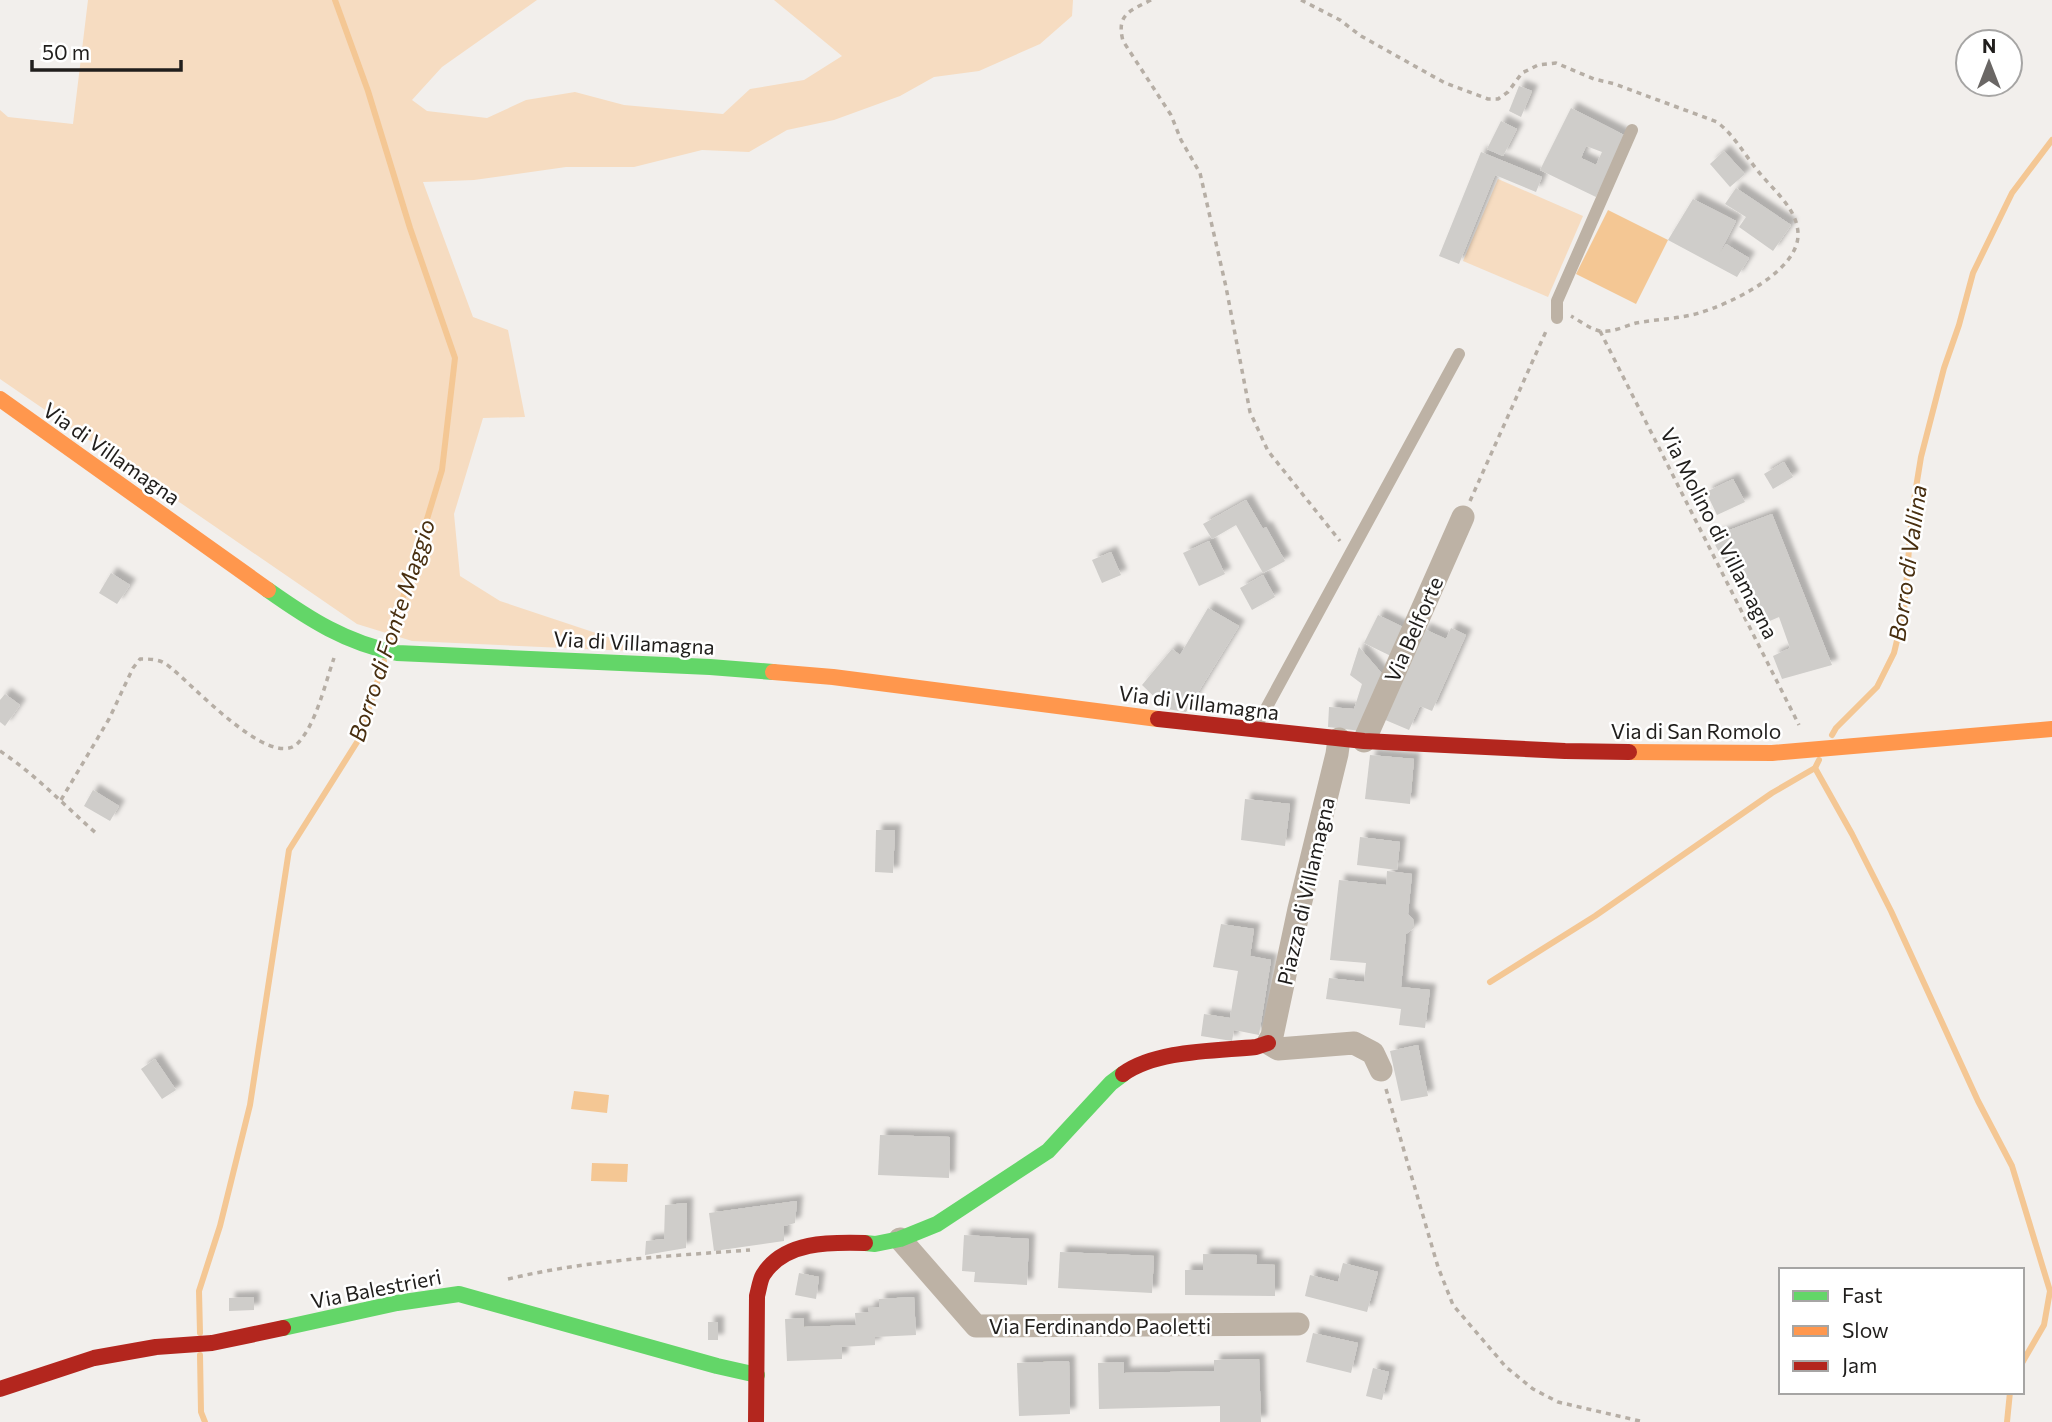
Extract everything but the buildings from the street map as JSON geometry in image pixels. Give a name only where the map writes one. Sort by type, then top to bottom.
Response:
[{"type":"street","name":"Via di Villamagna","points":[[0,399],[313,621],[342,637],[373,649],[397,653],[684,666],[833,677],[1339,739]]},
{"type":"street","name":"Via Belforte","points":[[1364,741],[1463,517]]},
{"type":"street","name":"Via di San Romolo","points":[[1339,739],[1564,751],[1772,753],[2052,729]]},
{"type":"street","name":"Piazza di Villamagna","points":[[1268,1042],[1272,1036],[1339,739]]},
{"type":"street","points":[[756,1422],[757,1296],[762,1276],[777,1259],[797,1248],[836,1242],[875,1244],[900,1239],[937,1224],[1048,1151],[1111,1083],[1134,1066],[1177,1055],[1256,1047],[1268,1042],[1278,1049],[1354,1043],[1373,1053],[1381,1070]]},
{"type":"street","name":"Via Ferdinando Paoletti","points":[[900,1239],[976,1326],[1298,1324]]},
{"type":"street","name":"Via Balestrieri","points":[[0,1389],[94,1358],[156,1347],[212,1343],[397,1303],[459,1294],[757,1375]]},
{"type":"lane","points":[[1557,318],[1557,301],[1632,130]]},
{"type":"lane","points":[[1255,730],[1459,354]]},
{"type":"path","points":[[1151,0],[1125,15],[1119,28],[1123,41],[1171,115],[1181,140],[1200,173],[1250,411],[1268,451],[1349,554]]},
{"type":"path","points":[[1301,0],[1340,20],[1361,36],[1444,83],[1488,99],[1498,99],[1508,92],[1522,73],[1538,65],[1556,63],[1717,122],[1728,130],[1756,170],[1784,201],[1794,218],[1798,233],[1788,259],[1778,272],[1764,282],[1700,313],[1600,331],[1572,316],[1557,318],[1548,327],[1463,517]]},
{"type":"path","name":"Via Molino di Villamagna","points":[[1600,331],[1798,724],[1819,750]]},
{"type":"path","points":[[61,800],[109,719],[132,668],[140,659],[165,663],[219,713],[271,747],[289,749],[297,744],[309,729],[342,637]]},
{"type":"path","points":[[0,751],[17,762],[97,834]]},
{"type":"path","points":[[1381,1070],[1443,1281],[1453,1305],[1506,1367],[1533,1389],[1558,1402],[1644,1422]]},
{"type":"path","points":[[502,1281],[565,1267],[641,1258],[755,1250]]},
{"type":"shaded area","points":[[88,0],[537,0],[442,67],[412,100],[427,111],[487,118],[526,100],[575,92],[624,105],[723,114],[750,89],[804,80],[842,56],[774,0],[1073,0],[1072,16],[1040,44],[979,71],[934,77],[900,96],[834,120],[787,130],[749,152],[702,150],[634,167],[566,167],[474,180],[423,182],[473,317],[508,330],[525,417],[483,418],[454,514],[460,576],[500,601],[653,652],[412,641],[357,624],[0,379],[0,110],[8,117],[73,124]]},
{"type":"shaded area","points":[[1498,179],[1583,216],[1548,297],[1463,261]]},
{"type":"shaded area","points":[[1608,210],[1668,240],[1636,304],[1576,274]]},
{"type":"shaded area","points":[[574,1091],[609,1095],[607,1113],[571,1109]]},
{"type":"shaded area","points":[[592,1163],[628,1164],[627,1182],[591,1181]]},
{"type":"waterway","name":"Borro di Fonte Maggio","points":[[335,0],[368,91],[410,228],[455,358],[442,470],[390,640]]},
{"type":"waterway","name":"Borro di Vallina","points":[[1832,735],[1877,687],[1894,653],[1904,611],[1912,512],[1921,457],[1973,273],[2012,193],[2052,140]]},
{"type":"waterway","name":"Borro di Fonte Maggio","points":[[200,1333],[199,1291],[220,1226],[250,1105],[289,850],[359,739],[384,661]]},
{"type":"waterway","name":"Borro di Vallina","points":[[1490,982],[1595,916],[1772,793],[1815,768],[1819,760]]},
{"type":"waterway","points":[[1815,768],[1891,911],[1978,1101],[2012,1166],[2050,1291],[2044,1325],[2024,1360]]},
{"type":"waterway","name":"Borro di Fonte Maggio","points":[[200,1355],[201,1412],[205,1422]]},
{"type":"waterway","points":[[2007,1422],[2010,1394]]},
{"type":"traffic: fast","points":[[268,590],[329,629],[361,643],[397,653],[773,672]]},
{"type":"traffic: fast","points":[[865,1243],[875,1244],[900,1239],[937,1224],[1048,1151],[1111,1083],[1123,1074]]},
{"type":"traffic: fast","points":[[283,1328],[397,1303],[459,1294],[757,1375]]},
{"type":"traffic: slow","points":[[0,399],[268,590]]},
{"type":"traffic: slow","points":[[773,672],[833,677],[1158,719]]},
{"type":"traffic: slow","points":[[1629,752],[1772,753],[2052,729]]},
{"type":"traffic: jam","points":[[1158,719],[1364,741],[1629,752]]},
{"type":"traffic: jam","points":[[1123,1074],[1152,1060],[1169,1056],[1256,1047],[1268,1043]]},
{"type":"traffic: jam","points":[[756,1422],[757,1296],[763,1275],[772,1264],[795,1250],[823,1244],[865,1243]]},
{"type":"traffic: jam","points":[[0,1389],[94,1358],[156,1347],[212,1343],[283,1328]]}]
